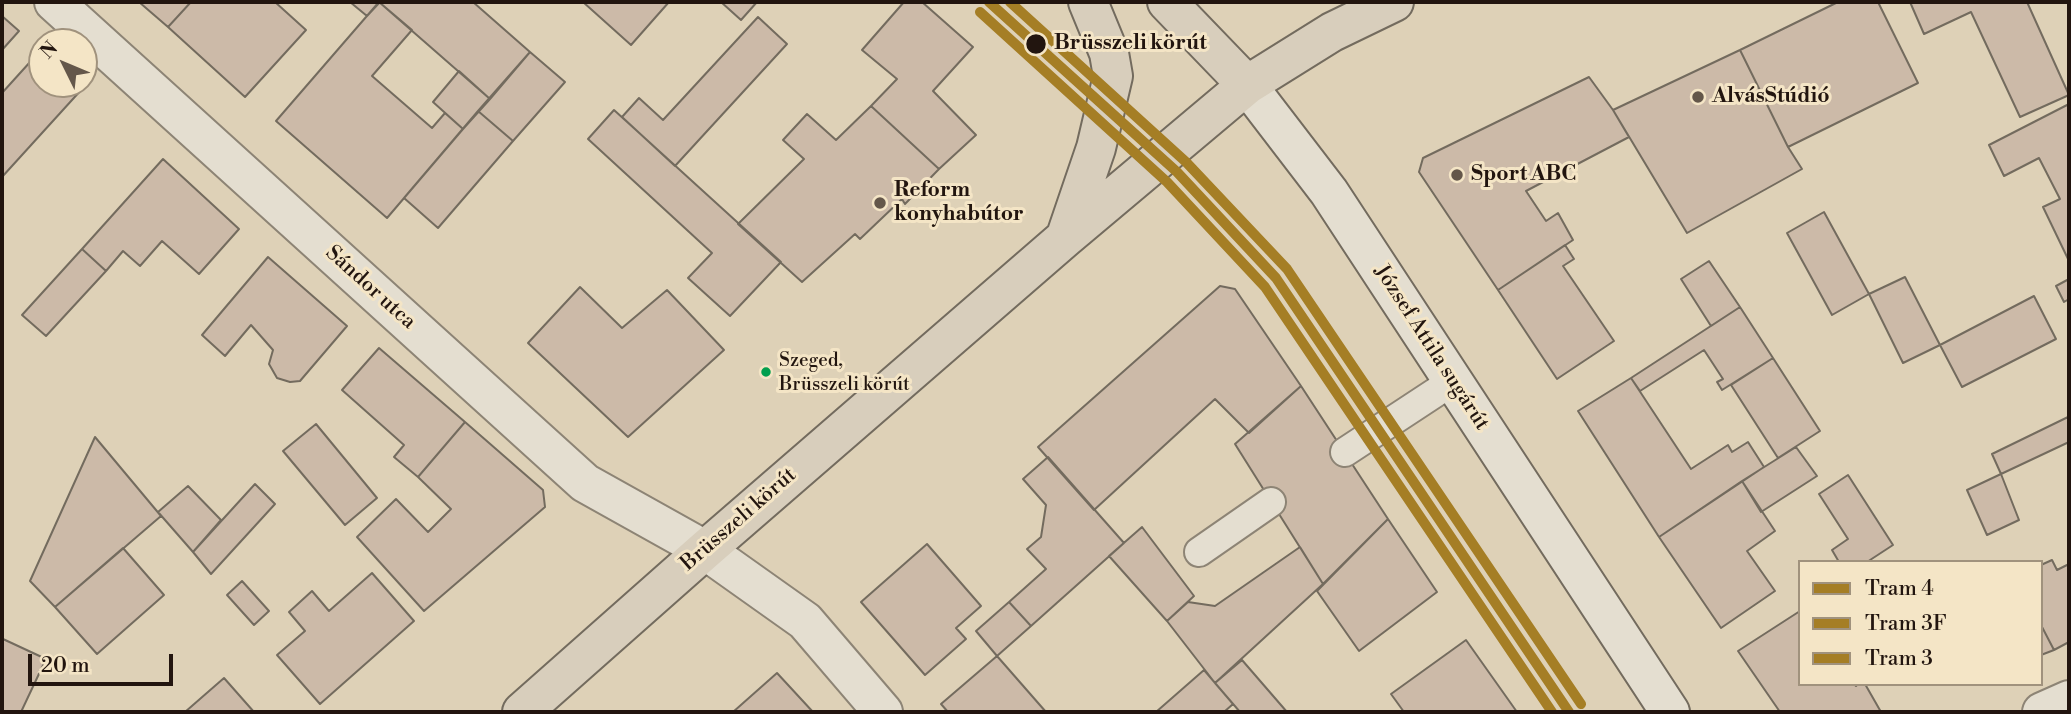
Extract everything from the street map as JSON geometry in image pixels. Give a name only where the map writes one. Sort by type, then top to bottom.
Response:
[{"type":"main road","points":[[1065,238],[1096,148],[1113,76],[1109,53],[1088,2]]},
{"type":"main road","name":"József Attila sugárút","points":[[1167,2],[1247,85]]},
{"type":"main road","name":"Brüsszeli körút","points":[[522,712],[1065,238],[1247,85],[1332,32],[1394,2]]},
{"type":"street","name":"Sándor utca","points":[[54,2],[584,483],[705,550],[805,621],[883,712]]},
{"type":"street","name":"József Attila sugárút","points":[[1247,85],[1329,192],[1670,712]]},
{"type":"street","points":[[2042,712],[2069,700]]},
{"type":"lane","points":[[1345,452],[1452,381]]},
{"type":"lane","points":[[1199,552],[1271,502]]},
{"type":"building","points":[[139,2],[191,2],[168,27]]},
{"type":"building","points":[[191,2],[275,2],[306,30],[245,97],[168,27]]},
{"type":"building","points":[[350,2],[380,2],[367,16]]},
{"type":"building","points":[[379,2],[473,2],[530,52],[490,99]]},
{"type":"building","points":[[379,2],[412,30],[372,76],[432,128],[445,113],[463,129],[387,218],[276,121]]},
{"type":"building","points":[[583,2],[669,2],[631,45]]},
{"type":"building","points":[[721,2],[757,2],[741,20]]},
{"type":"building","points":[[904,2],[922,2],[973,47],[933,91],[976,135],[939,169],[871,106],[897,79],[862,50]]},
{"type":"building","points":[[1838,2],[1878,2],[1918,83],[1788,147],[1740,50]]},
{"type":"building","points":[[1910,2],[2027,2],[2069,95],[2020,117],[1971,12],[1924,34]]},
{"type":"building","points":[[2,16],[19,31],[2,50]]},
{"type":"building","points":[[758,17],[787,44],[675,166],[622,117],[639,98],[663,120]]},
{"type":"building","points":[[1740,50],[1788,147],[1802,169],[1687,233],[1613,110]]},
{"type":"building","points":[[530,52],[565,82],[513,141],[478,111]]},
{"type":"building","points":[[28,64],[28,98],[74,98],[2,177],[2,93]]},
{"type":"building","points":[[459,71],[490,99],[463,129],[433,102]]},
{"type":"building","points":[[1589,77],[1629,137],[1526,191],[1546,221],[1558,213],[1573,240],[1498,290],[1419,172],[1423,158]]},
{"type":"building","points":[[2069,104],[2069,261],[2043,207],[2060,199],[2039,158],[2004,176],[1989,145]]},
{"type":"building","points":[[871,106],[939,169],[905,204],[902,199],[860,239],[855,234],[802,282],[738,224],[804,159],[783,140],[807,114],[836,140]]},
{"type":"building","points":[[614,110],[781,262],[730,316],[688,278],[712,253],[588,139]]},
{"type":"building","points":[[478,111],[513,141],[438,228],[404,198]]},
{"type":"building","points":[[163,159],[239,229],[199,274],[162,241],[140,266],[123,251],[106,271],[82,249]]},
{"type":"building","points":[[1824,212],[1869,294],[1832,315],[1787,233]]},
{"type":"building","points":[[1565,245],[1574,259],[1563,266],[1614,341],[1557,379],[1498,290]]},
{"type":"building","points":[[82,249],[106,271],[46,336],[22,315]]},
{"type":"building","points":[[268,257],[347,326],[300,381],[290,382],[277,378],[269,364],[273,350],[251,325],[225,356],[202,335]]},
{"type":"building","points":[[1709,261],[1740,307],[1711,326],[1681,279]]},
{"type":"building","points":[[1905,277],[1940,345],[1903,363],[1869,294]]},
{"type":"building","points":[[2069,279],[2069,299],[2064,302],[2056,286]]},
{"type":"building","points":[[1220,286],[1235,289],[1301,386],[1249,433],[1215,399],[1094,510],[1038,447]]},
{"type":"building","points":[[580,287],[622,328],[667,290],[724,350],[628,437],[528,343]]},
{"type":"building","points":[[2034,296],[2056,339],[1962,387],[1940,345]]},
{"type":"building","points":[[1740,307],[1773,358],[1722,390],[1717,382],[1723,379],[1704,350],[1640,391],[1631,378]]},
{"type":"building","points":[[379,348],[465,422],[418,477],[394,457],[404,445],[342,390]]},
{"type":"building","points":[[1773,358],[1820,431],[1778,458],[1731,385]]},
{"type":"building","points":[[1631,378],[1691,469],[1728,445],[1732,452],[1748,442],[1764,467],[1659,537],[1578,411]]},
{"type":"building","points":[[1301,386],[1388,519],[1323,584],[1235,444]]},
{"type":"building","points":[[2068,417],[2069,442],[2001,474],[1992,454]]},
{"type":"building","points":[[465,422],[543,490],[545,507],[424,611],[357,537],[396,499],[428,532],[451,509],[418,477]]},
{"type":"building","points":[[316,424],[377,498],[345,525],[283,451]]},
{"type":"building","points":[[95,437],[161,516],[55,607],[30,581]]},
{"type":"building","points":[[1796,447],[1817,476],[1761,512],[1742,481]]},
{"type":"building","points":[[1048,457],[1124,543],[1031,626],[1009,602],[1046,569],[1027,549],[1041,537],[1046,505],[1023,479]]},
{"type":"building","points":[[2001,474],[2019,520],[1987,535],[1967,490]]},
{"type":"building","points":[[1848,475],[1893,545],[1870,560],[1838,560],[1832,550],[1848,539],[1819,494]]},
{"type":"building","points":[[1742,481],[1775,531],[1747,551],[1775,591],[1721,628],[1659,537]]},
{"type":"building","points":[[255,484],[275,504],[211,574],[193,552]]},
{"type":"building","points":[[188,486],[221,520],[193,552],[158,512]]},
{"type":"building","points":[[1388,519],[1437,592],[1359,651],[1317,591]]},
{"type":"building","points":[[1142,527],[1194,596],[1167,621],[1109,556]]},
{"type":"building","points":[[927,544],[981,606],[956,628],[966,639],[925,675],[861,602]]},
{"type":"building","points":[[1300,547],[1323,584],[1215,683],[1167,621],[1188,602],[1215,606]]},
{"type":"building","points":[[123,548],[164,595],[97,654],[55,607]]},
{"type":"building","points":[[2052,560],[2057,570],[2069,564],[2069,642],[2054,650],[2043,629],[2043,564]]},
{"type":"building","points":[[372,573],[414,621],[320,704],[277,655],[305,631],[289,612],[312,591],[329,611]]},
{"type":"building","points":[[242,581],[269,611],[254,625],[227,595]]},
{"type":"building","points":[[1009,602],[1031,626],[997,656],[976,631]]},
{"type":"building","points":[[1798,612],[1798,686],[1866,686],[1881,712],[1780,712],[1738,651]]},
{"type":"building","points":[[2043,629],[2054,650],[2043,654]]},
{"type":"building","points":[[3,639],[46,659],[21,712],[2,712]]},
{"type":"building","points":[[1466,640],[1517,712],[1404,712],[1391,694]]},
{"type":"building","points":[[997,656],[1046,712],[948,712],[941,704]]},
{"type":"building","points":[[1242,660],[1287,712],[1240,712],[1215,683]]},
{"type":"building","points":[[1204,670],[1233,704],[1224,712],[1156,712]]},
{"type":"building","points":[[777,673],[813,712],[733,712]]},
{"type":"building","points":[[224,678],[254,712],[185,712]]},
{"type":"tram line","name":"4","points":[[989,2],[1177,172],[1276,278],[1569,712]]},
{"type":"tram line","name":"3","points":[[1010,2],[1186,162],[1287,269],[1581,704]]},
{"type":"tram line","name":"3F","points":[[980,12],[1167,182],[1265,287],[1552,712]]},
{"type":"place","name":"Brüsszeli körút","points":[[1036,44]]},
{"type":"place","name":"AlvásStúdió","points":[[1698,97]]},
{"type":"place","name":"Sport ABC","points":[[1457,175]]},
{"type":"place","name":"Reform konyhabútor","points":[[880,203]]},
{"type":"place","name":"Szeged, Brüsszeli körút","points":[[766,372]]}]
